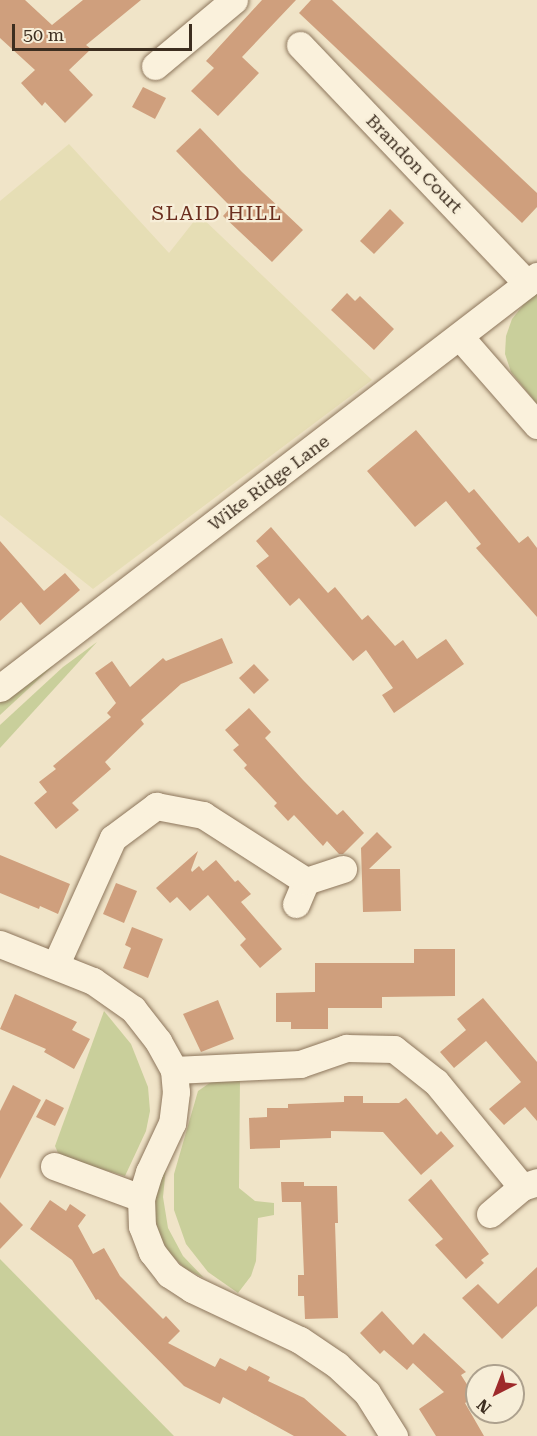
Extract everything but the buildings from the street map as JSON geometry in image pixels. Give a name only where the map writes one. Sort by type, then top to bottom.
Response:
[{"type":"street","points":[[155,66],[234,0]]},
{"type":"street","name":"Brandon Court","points":[[300,45],[532,280]]},
{"type":"street","name":"Wike Ridge Lane","points":[[0,688],[532,280]]},
{"type":"street","points":[[460,337],[537,425]]},
{"type":"street","points":[[56,964],[113,838],[156,806],[203,815],[301,892],[343,869]]},
{"type":"street","points":[[0,944],[56,964],[93,981],[133,1009],[158,1041],[174,1070],[176,1092],[172,1124],[149,1172],[141,1198],[142,1226],[152,1252],[169,1274],[192,1289],[300,1340],[337,1365],[367,1393],[394,1436]]},
{"type":"street","points":[[174,1070],[300,1064],[346,1048],[394,1049],[436,1082],[530,1184],[490,1214]]},
{"type":"street","points":[[54,1166],[141,1198]]},
{"type":"shaded area","points":[[69,144],[169,253],[199,215],[372,380],[93,589],[0,515],[0,201]]},
{"type":"green space","points":[[537,294],[537,404],[511,372],[505,354],[506,336],[512,319],[524,304]]},
{"type":"green space","points":[[97,642],[0,748],[0,725],[63,667]]},
{"type":"green space","points":[[53,666],[0,715],[0,703]]},
{"type":"green space","points":[[104,1011],[131,1044],[148,1087],[150,1111],[146,1131],[125,1176],[67,1159],[58,1153],[55,1146]]},
{"type":"green space","points":[[240,1078],[239,1188],[255,1201],[274,1203],[274,1215],[258,1218],[256,1261],[251,1276],[238,1293],[208,1272],[186,1244],[174,1210],[174,1174],[198,1091],[214,1080]]},
{"type":"green space","points":[[166,1167],[163,1197],[168,1228],[183,1256],[204,1278],[184,1268],[168,1251],[158,1232],[154,1210],[157,1187]]},
{"type":"green space","points":[[0,1259],[174,1436],[0,1436]]},
{"type":"district","name":"SLAID HILL","points":[[217,213]]}]
